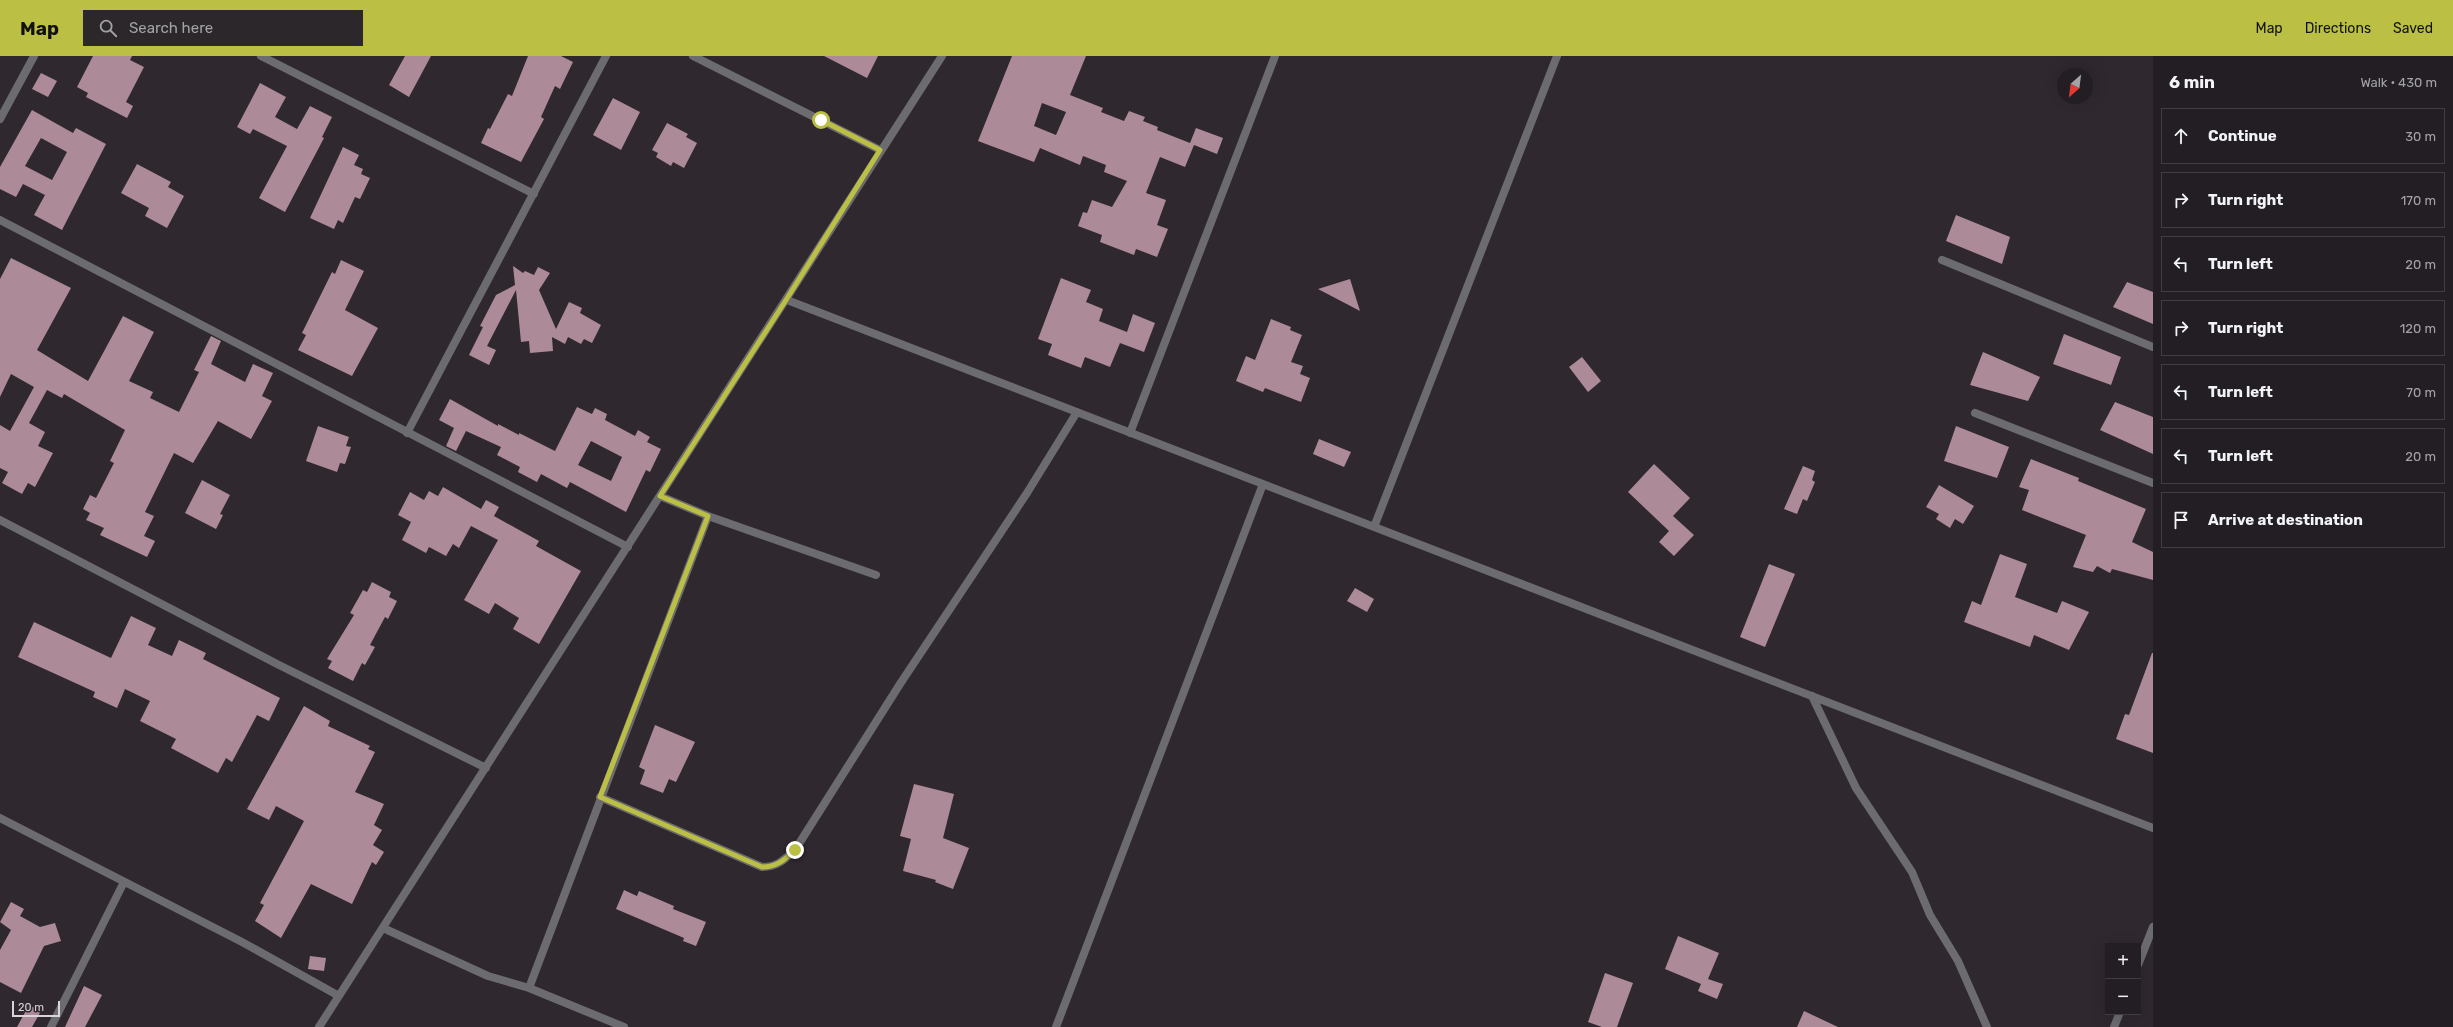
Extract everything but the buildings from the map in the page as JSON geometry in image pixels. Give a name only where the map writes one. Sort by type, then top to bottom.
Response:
[{"type":"street","points":[[0,119],[34,56]]},
{"type":"street","points":[[260,56],[534,194]]},
{"type":"street","points":[[407,433],[606,56]]},
{"type":"street","points":[[693,56],[880,150]]},
{"type":"street","points":[[319,1027],[628,547],[880,150],[942,56]]},
{"type":"street","points":[[1130,433],[1275,56]]},
{"type":"street","points":[[1374,527],[1557,56]]},
{"type":"street","points":[[0,220],[628,547]]},
{"type":"street","points":[[1942,260],[2153,347]]},
{"type":"street","points":[[786,300],[2153,828]]},
{"type":"street","points":[[600,797],[762,867],[771,867],[782,862],[795,850],[900,684],[1027,493],[1077,412]]},
{"type":"street","points":[[1975,413],[2153,483]]},
{"type":"street","points":[[1056,1027],[1263,484]]},
{"type":"street","points":[[660,496],[708,516],[876,575]]},
{"type":"street","points":[[529,988],[600,797],[708,516]]},
{"type":"street","points":[[0,520],[280,665],[486,768]]},
{"type":"street","points":[[1812,696],[1856,788],[1912,872],[1930,915],[1958,961],[1987,1027]]},
{"type":"street","points":[[0,818],[242,942],[339,996]]},
{"type":"street","points":[[50,1027],[124,882]]},
{"type":"street","points":[[2141,957],[2153,927]]},
{"type":"street","points":[[383,928],[488,976],[529,988],[624,1027]]},
{"type":"street","points":[[2114,1027],[2119,1015]]},
{"type":"route","points":[[795,850],[782,862],[771,867],[762,867],[600,797],[708,516],[660,496],[880,150],[821,120]]}]
